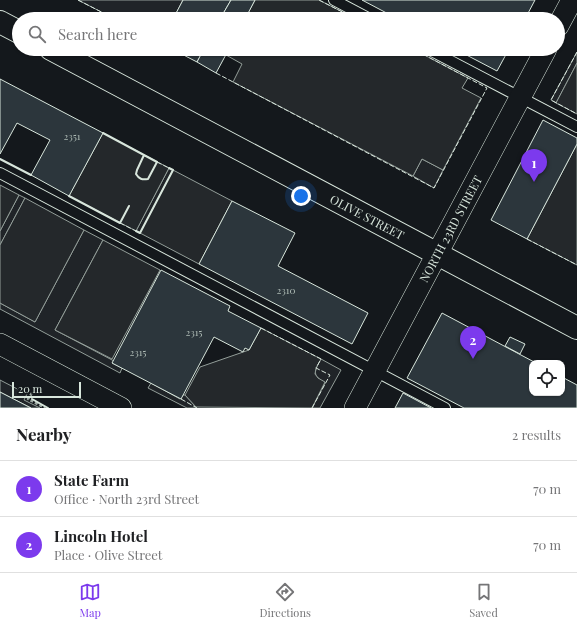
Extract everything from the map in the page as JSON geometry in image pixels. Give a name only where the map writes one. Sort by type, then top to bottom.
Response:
[{"type":"main road","points":[[0,22],[12,28]]},
{"type":"main road","name":"OLIVE STREET","points":[[64,56],[577,328]]},
{"type":"street","points":[[565,13],[572,0]]},
{"type":"street","name":"NORTH 23RD STREET","points":[[355,408],[542,56]]},
{"type":"street","points":[[0,344],[122,408]]},
{"type":"lane","points":[[334,0],[357,12]]},
{"type":"lane","points":[[441,56],[577,127]]},
{"type":"lane","points":[[0,173],[445,408]]},
{"type":"path","points":[[32,393],[28,399],[45,408]]},
{"type":"shaded area","points":[[78,0],[183,0],[177,12],[101,12]]},
{"type":"shaded area","points":[[255,0],[319,0],[342,12],[249,12]]},
{"type":"shaded area","points":[[577,52],[577,63],[556,103],[551,100]]},
{"type":"shaded area","points":[[228,56],[426,56],[468,78],[462,88],[481,98],[443,170],[422,159],[413,176],[233,82],[242,64]]},
{"type":"shaded area","points":[[577,63],[577,114],[556,103]]},
{"type":"shaded area","points":[[103,133],[169,168],[136,231],[69,196]]},
{"type":"shaded area","points":[[577,144],[577,265],[527,239]]},
{"type":"shaded area","points":[[422,159],[443,170],[434,188],[413,176]]},
{"type":"shaded area","points":[[169,168],[173,170],[140,233],[136,231]]},
{"type":"shaded area","points":[[173,170],[232,201],[199,264],[140,233]]},
{"type":"shaded area","points":[[0,185],[19,195],[0,231]]},
{"type":"shaded area","points":[[19,195],[25,198],[0,245],[0,231]]},
{"type":"shaded area","points":[[25,198],[84,230],[35,322],[0,303],[0,245]]},
{"type":"shaded area","points":[[84,230],[103,240],[55,330],[114,361],[112,363],[122,368],[120,373],[0,309],[0,303],[35,322]]},
{"type":"shaded area","points":[[103,240],[160,270],[112,359],[55,330]]},
{"type":"shaded area","points":[[261,328],[321,359],[316,368],[315,374],[318,378],[325,382],[312,408],[196,407],[185,395],[200,367],[249,350]]},
{"type":"shaded area","points":[[321,359],[341,370],[320,408],[312,408],[325,383],[316,375],[316,370]]},
{"type":"shaded area","points":[[0,380],[27,394],[24,400],[40,408],[31,408],[0,392]]},
{"type":"shaded area","points":[[151,383],[180,399],[183,395],[185,395],[197,408],[187,408],[148,388]]},
{"type":"building","points":[[183,0],[231,0],[224,12],[177,12]]},
{"type":"building","points":[[231,0],[255,0],[249,12],[224,12]]},
{"type":"building","points":[[362,0],[535,0],[529,12],[385,12]]},
{"type":"building","points":[[185,56],[200,56],[197,62]]},
{"type":"building","points":[[200,56],[225,56],[216,73],[197,62]]},
{"type":"building","points":[[468,56],[505,56],[497,71]]},
{"type":"building","points":[[0,79],[103,133],[69,196],[31,175],[50,140],[17,123],[0,154]]},
{"type":"building","points":[[543,120],[577,138],[577,144],[527,239],[491,220]]},
{"type":"building","points":[[232,201],[295,233],[278,266],[368,313],[352,344],[199,264]]},
{"type":"building","points":[[161,270],[230,306],[228,311],[261,328],[249,350],[245,348],[243,352],[214,337],[181,399],[112,363]]},
{"type":"building","points":[[442,313],[530,360],[529,360],[529,396],[565,396],[565,379],[577,385],[577,408],[464,408],[407,378]]},
{"type":"building","points":[[510,337],[525,344],[520,354],[505,346]]},
{"type":"building","points":[[0,392],[31,408],[0,408]]},
{"type":"building","points":[[403,393],[431,408],[395,408]]},
{"type":"fence","points":[[78,0],[101,12]]},
{"type":"fence","points":[[319,0],[342,12]]},
{"type":"fence","points":[[577,52],[551,100],[577,114]]},
{"type":"fence","points":[[216,73],[434,188],[487,88],[426,56]]},
{"type":"fence","points":[[157,162],[169,168]]},
{"type":"fence","points":[[120,223],[136,231]]},
{"type":"fence","points":[[527,239],[577,265]]},
{"type":"fence","points":[[261,328],[321,359],[316,368],[330,375],[312,408]]},
{"type":"fence","points":[[181,399],[197,408]]},
{"type":"wall","points":[[103,133],[157,162],[148,179],[142,179],[136,174],[137,170],[144,155]]},
{"type":"wall","points":[[0,159],[31,175]]},
{"type":"wall","points":[[136,231],[140,233],[173,170],[169,168]]},
{"type":"wall","points":[[69,196],[120,223],[129,206]]},
{"type":"wall","points":[[32,399],[48,408]]},
{"type":"place","name":"State Farm","points":[[534,182]]},
{"type":"place","name":"Lincoln Hotel","points":[[473,359]]}]
